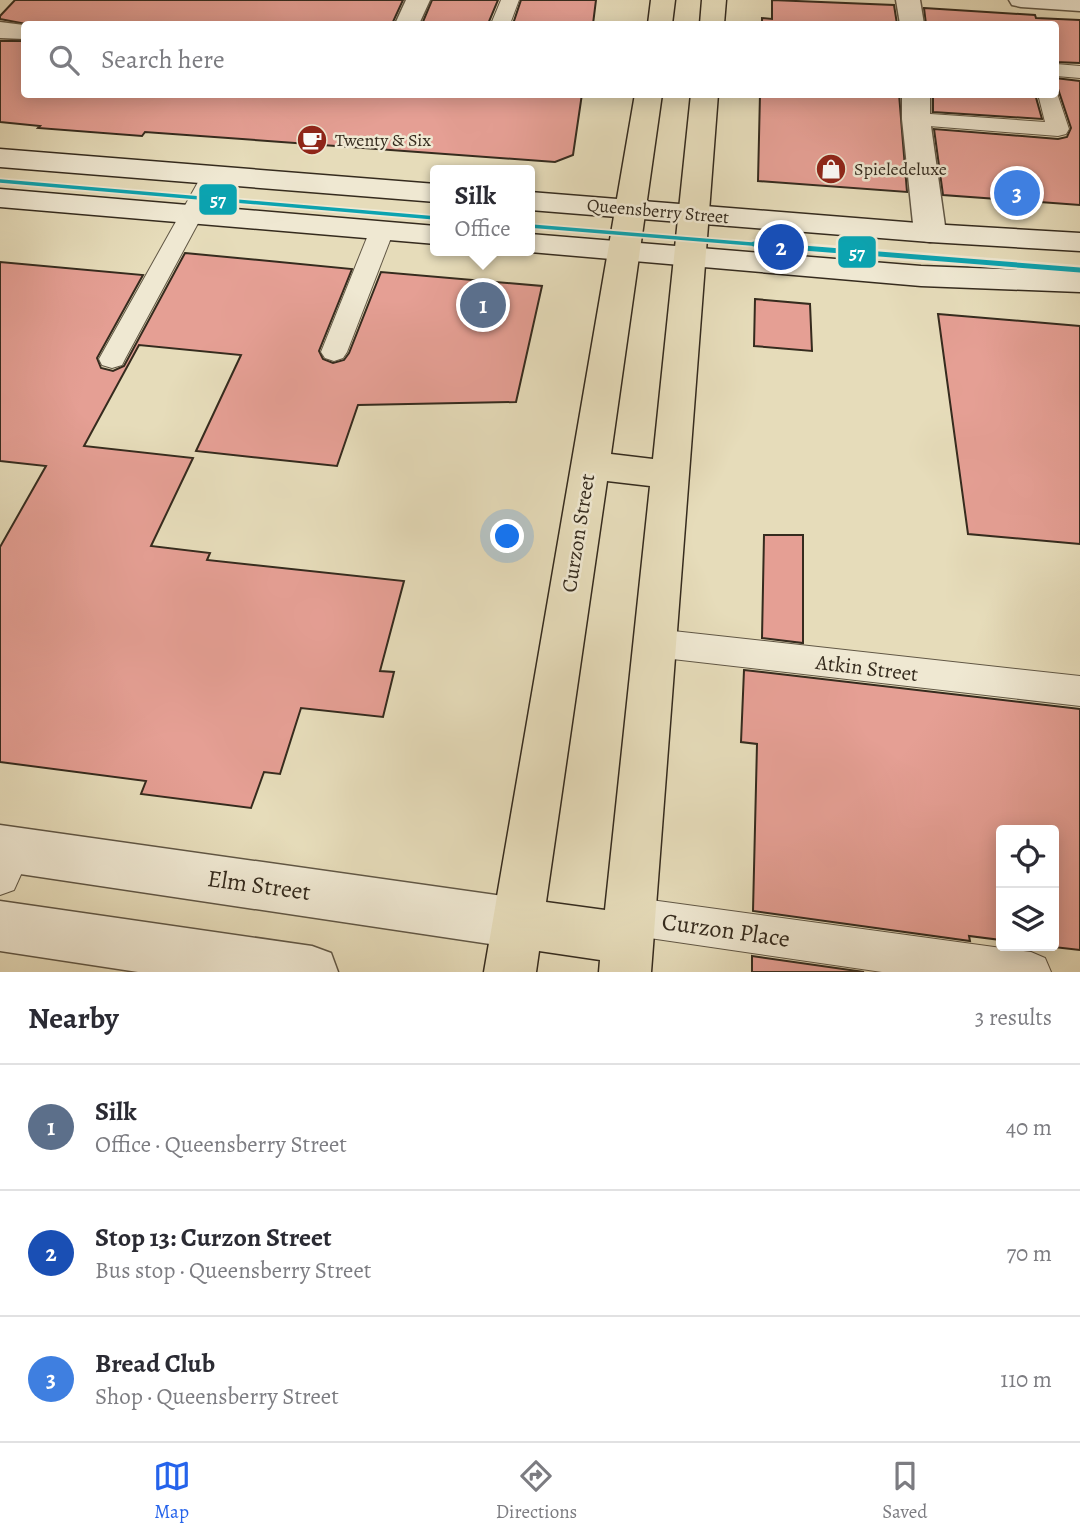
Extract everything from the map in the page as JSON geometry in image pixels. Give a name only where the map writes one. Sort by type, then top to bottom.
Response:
[{"type":"highway","points":[[660,21],[663,0]]},
{"type":"highway","points":[[712,21],[714,0]]},
{"type":"highway","name":"Curzon Street","points":[[510,972],[648,98]]},
{"type":"highway","points":[[517,923],[627,942],[705,98]]},
{"type":"highway","points":[[589,465],[670,475]]},
{"type":"street","points":[[408,21],[418,0]]},
{"type":"street","points":[[908,0],[912,21]]},
{"type":"street","points":[[1021,0],[1080,4]]},
{"type":"street","points":[[0,30],[21,32]]},
{"type":"street","points":[[916,107],[930,233]]},
{"type":"street","points":[[0,158],[430,193]]},
{"type":"street","points":[[0,198],[430,234]]},
{"type":"street","name":"Queensberry Street","points":[[535,201],[930,233],[1080,242]]},
{"type":"street","points":[[535,243],[921,276],[1080,282]]},
{"type":"street","name":"Elm Street","points":[[4,858],[517,923]]},
{"type":"street","points":[[0,926],[312,972]]},
{"type":"lane","points":[[502,21],[510,0]]},
{"type":"lane","points":[[1059,70],[1080,72]]},
{"type":"lane","points":[[916,107],[1058,129],[1049,98]]},
{"type":"lane","points":[[112,359],[213,175]]},
{"type":"lane","points":[[334,352],[382,230]]},
{"type":"lane","name":"Atkin Street","points":[[654,643],[1080,691]]},
{"type":"lane","name":"Curzon Place","points":[[627,942],[716,930],[1031,972]]},
{"type":"building","points":[[15,0],[403,0],[393,21],[21,23],[0,19]]},
{"type":"building","points":[[432,0],[498,0],[489,21],[423,21]]},
{"type":"building","points":[[521,0],[596,0],[593,21],[514,21]]},
{"type":"building","points":[[772,0],[894,5],[897,21],[762,21],[762,18],[772,19]]},
{"type":"building","points":[[924,8],[1080,20],[1080,63],[1059,62],[1059,21],[926,21]]},
{"type":"building","points":[[0,41],[21,41],[21,98],[581,98],[573,155],[555,162],[145,132],[142,136],[38,128],[40,126],[0,122]]},
{"type":"building","points":[[1059,78],[1080,81],[1080,205],[943,195],[934,129],[1058,139],[1067,137],[1071,128],[1059,92]]},
{"type":"building","points":[[760,98],[899,98],[907,192],[758,181]]},
{"type":"building","points":[[933,98],[1036,98],[1042,119],[933,112]]},
{"type":"building","points":[[185,253],[352,269],[319,351],[323,359],[333,363],[344,360],[349,353],[381,272],[542,286],[516,402],[358,405],[337,466],[196,451],[241,355],[139,345],[84,446],[193,458],[151,546],[210,553],[207,560],[404,581],[380,671],[394,672],[383,717],[301,708],[280,774],[264,772],[251,808],[141,794],[146,781],[0,762],[0,547],[46,466],[0,461],[0,262],[143,275],[97,358],[101,368],[113,371],[124,366]]},
{"type":"building","points":[[755,299],[810,304],[812,351],[754,346]]},
{"type":"building","points":[[938,314],[1080,326],[1080,544],[968,534]]},
{"type":"building","points":[[764,535],[803,535],[803,643],[762,638]]},
{"type":"building","points":[[744,670],[1080,709],[1080,950],[1059,948],[1059,825],[996,825],[996,939],[969,936],[970,941],[753,911],[757,744],[741,742]]},
{"type":"building","points":[[752,956],[864,972],[752,972]]},
{"type":"transit line","name":"57","points":[[0,181],[430,217]]},
{"type":"transit line","name":"57","points":[[535,226],[1080,270]]},
{"type":"place","name":"Twenty & Six","points":[[312,140]]},
{"type":"place","name":"Spieledeluxe","points":[[831,169]]},
{"type":"place","name":"Bread Club","points":[[1017,193]]},
{"type":"place","name":"Stop 13: Curzon Street","points":[[781,247]]},
{"type":"place","name":"Silk","points":[[483,305]]}]
